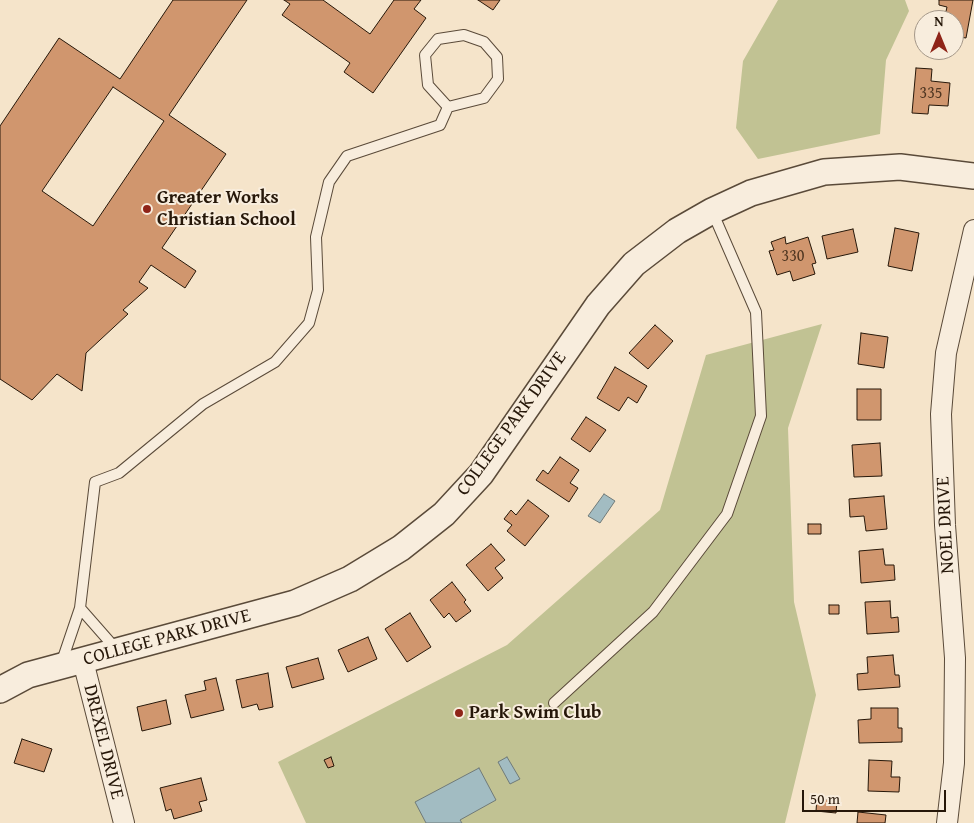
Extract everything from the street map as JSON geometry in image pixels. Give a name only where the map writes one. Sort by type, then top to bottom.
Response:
[{"type":"street","name":"COLLEGE PARK DRIVE","points":[[0,690],[28,675],[294,603],[350,579],[402,548],[444,514],[481,474],[598,305],[634,264],[677,231],[712,211],[751,193],[824,172],[900,166],[974,176]]},
{"type":"street","name":"NOEL DRIVE","points":[[947,823],[954,763],[955,658],[945,525],[941,414],[946,353],[974,230]]},
{"type":"street","name":"DREXEL DRIVE","points":[[71,664],[124,823]]},
{"type":"lane","points":[[464,35],[484,42],[497,57],[498,79],[484,98],[448,107],[428,85],[425,55],[438,39],[464,35]]},
{"type":"lane","points":[[71,664],[80,608],[95,482],[119,473],[203,404],[274,362],[309,323],[318,290],[316,237],[329,182],[346,156],[440,125],[448,107]]},
{"type":"lane","points":[[554,703],[653,612],[727,514],[761,416],[756,312],[712,211]]},
{"type":"lane","points":[[80,608],[119,651]]},
{"type":"green space","points":[[778,0],[905,0],[909,11],[886,60],[880,134],[758,159],[736,128],[743,61]]},
{"type":"green space","points":[[822,324],[788,428],[794,602],[816,695],[785,823],[306,823],[278,762],[507,645],[660,510],[706,355]]},
{"type":"water","points":[[604,494],[615,501],[600,523],[588,516]]},
{"type":"water","points":[[507,757],[520,779],[510,784],[498,762]]},
{"type":"water","points":[[479,768],[496,800],[460,820],[462,823],[426,823],[415,802]]},
{"type":"building","name":"Greater Works Christian School","points":[[173,0],[247,0],[169,115],[226,154],[162,248],[196,271],[185,288],[151,265],[139,282],[148,288],[123,310],[128,314],[86,353],[82,391],[57,374],[32,400],[0,379],[0,126],[59,38],[120,79]],"holes":[[[113,87],[164,121],[93,226],[42,191]]]},
{"type":"building","points":[[284,0],[323,0],[370,34],[394,0],[421,0],[414,9],[426,18],[373,93],[344,72],[350,63],[282,15],[290,4]]},
{"type":"building","points":[[478,0],[500,0],[493,10]]},
{"type":"building","points":[[939,0],[973,0],[966,38],[964,38],[964,10],[946,10],[947,7],[939,5]]},
{"type":"building","points":[[916,68],[932,69],[931,81],[950,83],[948,106],[929,105],[928,114],[912,113]]},
{"type":"building","points":[[895,228],[919,233],[912,271],[888,266]]},
{"type":"building","points":[[853,229],[858,252],[827,259],[822,236]]},
{"type":"building","points":[[785,237],[786,244],[808,237],[816,263],[812,264],[815,274],[793,281],[790,271],[777,275],[769,251],[774,250],[771,242]]},
{"type":"building","points":[[655,325],[673,341],[648,369],[629,353]]},
{"type":"building","points":[[861,333],[888,337],[884,368],[858,364]]},
{"type":"building","points":[[615,367],[647,386],[637,403],[628,397],[619,411],[597,398]]},
{"type":"building","points":[[857,389],[881,389],[881,420],[857,420]]},
{"type":"building","points":[[586,417],[606,430],[590,452],[571,439]]},
{"type":"building","points":[[880,443],[882,476],[854,477],[852,445]]},
{"type":"building","points":[[560,457],[579,470],[570,483],[578,488],[569,502],[536,480],[543,470],[548,474]]},
{"type":"building","points":[[884,496],[887,529],[866,531],[864,516],[850,517],[849,499]]},
{"type":"building","points":[[528,500],[549,516],[525,546],[507,531],[512,525],[504,519],[511,510],[516,515]]},
{"type":"building","points":[[808,524],[821,524],[821,534],[808,534]]},
{"type":"building","points":[[491,544],[505,560],[495,568],[503,578],[488,591],[466,565]]},
{"type":"building","points":[[883,549],[885,565],[894,565],[895,580],[861,583],[859,551]]},
{"type":"building","points":[[452,582],[466,600],[464,602],[471,611],[456,622],[449,613],[444,618],[430,600]]},
{"type":"building","points":[[890,601],[891,618],[898,617],[899,632],[867,634],[865,602]]},
{"type":"building","points":[[829,605],[839,605],[839,614],[829,614]]},
{"type":"building","points":[[410,613],[431,647],[407,662],[385,629]]},
{"type":"building","points":[[368,637],[377,659],[348,672],[338,650]]},
{"type":"building","points":[[893,655],[895,675],[899,675],[900,687],[858,690],[857,674],[868,673],[867,657]]},
{"type":"building","points":[[318,658],[324,679],[292,688],[286,667]]},
{"type":"building","points":[[268,673],[273,707],[259,710],[257,704],[242,708],[236,680]]},
{"type":"building","points":[[216,678],[224,710],[191,718],[185,695],[206,690],[204,681]]},
{"type":"building","points":[[166,700],[171,724],[142,731],[137,707]]},
{"type":"building","points":[[871,708],[898,708],[898,728],[902,728],[902,742],[859,743],[858,720],[871,719]]},
{"type":"building","points":[[22,739],[52,749],[44,772],[14,763]]},
{"type":"building","points":[[331,757],[334,766],[328,768],[324,760]]},
{"type":"building","points":[[869,760],[892,761],[891,777],[900,777],[899,792],[868,791]]},
{"type":"building","points":[[201,778],[207,800],[199,802],[202,811],[174,819],[171,809],[166,811],[160,788]]},
{"type":"building","points":[[817,798],[837,801],[836,813],[816,811]]},
{"type":"building","points":[[858,812],[886,815],[885,823],[857,823]]},
{"type":"place","name":"Greater Works Christian School","points":[[147,209]]},
{"type":"place","name":"Park Swim Club","points":[[459,713]]}]
